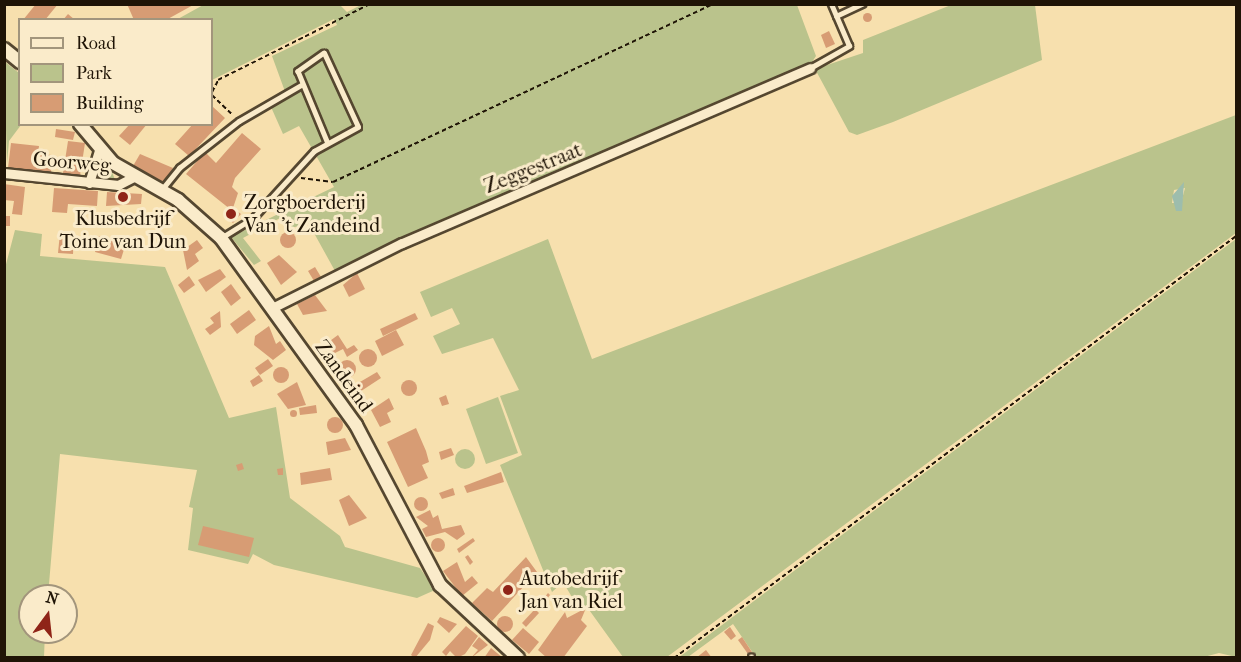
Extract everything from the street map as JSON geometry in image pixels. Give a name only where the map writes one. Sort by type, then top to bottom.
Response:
[{"type":"street","points":[[4,50],[18,60]]},
{"type":"street","name":"Zeggestraat","points":[[272,308],[402,243],[810,68]]},
{"type":"street","name":"Zandeind","points":[[81,126],[99,151],[134,177],[161,190],[221,238],[356,425],[440,585],[518,657]]},
{"type":"street","points":[[89,183],[99,151]]},
{"type":"street","name":"Goorweg","points":[[4,173],[118,185],[134,177]]},
{"type":"lane","points":[[810,68],[849,46],[831,4]]},
{"type":"lane","points":[[836,16],[861,4]]},
{"type":"lane","points":[[221,238],[254,217],[327,141],[359,125],[330,56],[322,54],[299,66],[301,85],[327,141]]},
{"type":"lane","points":[[161,190],[179,168],[239,121],[301,85]]},
{"type":"path","points":[[213,92],[218,80],[370,4]]},
{"type":"path","points":[[292,175],[333,182],[713,4]]},
{"type":"path","points":[[213,95],[239,121]]},
{"type":"path","points":[[674,657],[1236,236]]},
{"type":"green space","points":[[205,4],[340,5],[347,12],[363,4],[797,5],[816,56],[810,65],[335,271],[309,224],[290,228],[282,217],[243,238],[261,261],[254,265],[231,237],[334,187],[299,126],[283,134],[271,107],[287,97],[272,56],[337,25],[334,19],[213,80],[213,18],[180,18]]},
{"type":"green space","points":[[951,5],[1035,5],[1042,60],[893,122],[857,135],[849,132],[815,69],[863,53],[863,40]]},
{"type":"green space","points":[[4,61],[18,72],[18,126],[20,126],[9,141],[7,164]]},
{"type":"green space","points":[[1236,115],[1236,233],[667,657],[623,657],[587,607],[579,609],[563,582],[552,592],[500,465],[522,455],[500,396],[519,390],[493,338],[442,354],[433,336],[460,324],[452,308],[431,317],[420,292],[548,239],[592,359]],"holes":[[[1185,188],[1181,203],[1172,203],[1174,190]]]},
{"type":"green space","points":[[99,159],[111,169],[115,180],[95,178]]},
{"type":"green space","points":[[15,230],[42,234],[40,256],[165,267],[229,418],[276,407],[290,498],[340,536],[345,547],[420,568],[435,590],[417,598],[274,565],[253,554],[248,564],[188,550],[193,508],[189,507],[197,470],[60,454],[49,584],[18,584],[18,644],[45,644],[44,657],[5,657],[4,272]]},
{"type":"green space","points":[[1236,239],[1236,657],[1219,653],[1200,658],[747,657],[753,653],[733,624],[688,657],[678,658]]},
{"type":"green space","points":[[498,397],[518,453],[486,464],[466,409]]},
{"type":"green space","points":[[461,449],[469,449],[475,455],[475,463],[469,469],[461,469],[455,463],[455,455]]},
{"type":"shaded area","points":[[1184,182],[1182,211],[1176,211],[1172,196]]},
{"type":"building","points":[[36,4],[58,4],[47,18],[25,18]]},
{"type":"building","points":[[127,4],[195,4],[170,18],[133,18]]},
{"type":"building","points":[[867,12],[872,17],[867,22],[862,17]]},
{"type":"building","points":[[829,31],[835,44],[826,48],[821,35]]},
{"type":"building","points":[[213,107],[225,118],[189,156],[175,144],[191,126],[213,126]]},
{"type":"building","points":[[128,126],[145,126],[130,145],[119,136]]},
{"type":"building","points":[[56,129],[75,132],[73,140],[55,137]]},
{"type":"building","points":[[242,133],[261,149],[235,178],[232,187],[238,193],[233,208],[241,214],[233,223],[224,215],[230,209],[186,174],[205,152],[216,163]]},
{"type":"building","points":[[68,141],[85,143],[80,176],[63,173]]},
{"type":"building","points":[[11,143],[39,146],[38,154],[52,155],[51,172],[8,168]]},
{"type":"building","points":[[140,154],[173,168],[165,183],[133,166]]},
{"type":"building","points":[[4,184],[25,187],[22,215],[12,214],[14,201],[4,200]]},
{"type":"building","points":[[54,188],[98,191],[97,206],[68,204],[67,213],[52,212]]},
{"type":"building","points":[[107,192],[142,194],[141,204],[106,206]]},
{"type":"building","points":[[92,215],[97,216],[96,225],[92,225]]},
{"type":"building","points":[[4,216],[10,216],[10,226],[4,226]]},
{"type":"building","points":[[285,232],[291,232],[296,240],[294,246],[285,248],[280,243],[280,237]]},
{"type":"building","points":[[60,233],[74,234],[73,254],[58,253]]},
{"type":"building","points":[[99,236],[126,243],[121,259],[95,252]]},
{"type":"building","points":[[197,240],[203,248],[195,254],[199,261],[187,270],[183,250]]},
{"type":"building","points":[[279,255],[297,272],[281,285],[267,263]]},
{"type":"building","points":[[315,267],[321,277],[314,281],[308,271]]},
{"type":"building","points":[[220,269],[226,277],[206,292],[198,280]]},
{"type":"building","points":[[357,273],[365,289],[349,297],[343,285]]},
{"type":"building","points":[[189,276],[195,285],[184,293],[178,285]]},
{"type":"building","points":[[231,284],[241,298],[231,306],[221,292]]},
{"type":"building","points":[[315,295],[327,311],[303,315],[297,304]]},
{"type":"building","points":[[249,310],[256,320],[237,334],[230,324]]},
{"type":"building","points":[[220,311],[221,327],[210,335],[205,329],[214,323],[210,318]]},
{"type":"building","points":[[415,313],[418,319],[383,336],[380,329]]},
{"type":"building","points":[[269,326],[276,344],[280,341],[286,350],[273,360],[254,345],[255,336]]},
{"type":"building","points":[[396,330],[404,345],[382,356],[375,341]]},
{"type":"building","points":[[338,335],[347,349],[354,345],[358,350],[347,357],[343,349],[329,356],[323,346]]},
{"type":"building","points":[[368,349],[374,352],[377,358],[374,364],[368,367],[362,364],[359,358],[362,352]]},
{"type":"building","points":[[268,359],[273,366],[260,375],[255,368]]},
{"type":"building","points":[[347,360],[353,363],[356,369],[353,375],[347,378],[341,375],[338,369],[341,363]]},
{"type":"building","points":[[278,367],[284,367],[289,375],[287,381],[278,383],[273,378],[273,372]]},
{"type":"building","points":[[377,372],[381,378],[352,397],[348,389]]},
{"type":"building","points":[[259,375],[263,381],[253,387],[250,381]]},
{"type":"building","points":[[406,380],[412,380],[417,388],[415,394],[406,396],[401,391],[401,385]]},
{"type":"building","points":[[297,382],[306,405],[288,409],[277,394]]},
{"type":"building","points":[[446,395],[449,404],[442,406],[439,398]]},
{"type":"building","points":[[389,398],[394,409],[387,413],[391,422],[380,427],[371,410]]},
{"type":"building","points":[[316,405],[317,413],[300,415],[299,408]]},
{"type":"building","points":[[293,409],[297,413],[293,417],[289,413]]},
{"type":"building","points":[[332,417],[338,417],[343,425],[341,431],[332,433],[327,428],[327,422]]},
{"type":"building","points":[[416,428],[429,462],[422,465],[428,478],[408,487],[387,442]]},
{"type":"building","points":[[345,438],[351,450],[328,455],[326,442]]},
{"type":"building","points":[[451,448],[454,455],[441,460],[439,452]]},
{"type":"building","points":[[242,463],[244,469],[238,471],[236,465]]},
{"type":"building","points":[[283,468],[283,475],[278,475],[277,469]]},
{"type":"building","points":[[330,468],[332,480],[301,485],[300,473]]},
{"type":"building","points":[[501,472],[504,482],[467,493],[464,486]]},
{"type":"building","points":[[453,488],[455,495],[442,499],[439,493]]},
{"type":"building","points":[[349,495],[367,518],[349,526],[339,500]]},
{"type":"building","points":[[421,497],[426,499],[428,504],[426,509],[421,511],[416,509],[414,504],[416,499]]},
{"type":"building","points":[[430,510],[433,518],[438,515],[442,529],[461,525],[465,534],[457,540],[445,532],[426,537],[422,529],[428,526],[416,517]]},
{"type":"building","points":[[203,526],[254,538],[249,557],[198,545]]},
{"type":"building","points":[[435,538],[441,538],[445,545],[441,552],[435,552],[431,548],[431,542]]},
{"type":"building","points":[[473,538],[475,541],[459,553],[457,549]]},
{"type":"building","points":[[468,555],[473,562],[470,565],[465,557]]},
{"type":"building","name":"Autobedrijf Jan van Riel","points":[[526,557],[537,572],[492,621],[472,603],[487,588],[493,592]]},
{"type":"building","points":[[457,562],[465,582],[472,576],[478,583],[462,596],[443,571]]},
{"type":"building","points":[[548,593],[550,595],[541,606],[539,604]]},
{"type":"building","points":[[586,608],[581,620],[587,626],[563,658],[547,658],[538,650],[565,612],[567,618]]},
{"type":"building","points":[[535,609],[539,613],[526,627],[522,623]]},
{"type":"building","points":[[502,616],[508,616],[513,624],[511,630],[502,632],[497,627],[497,621]]},
{"type":"building","points":[[440,617],[457,624],[449,633],[437,622]]},
{"type":"building","points":[[428,623],[434,626],[430,640],[415,658],[411,655]]},
{"type":"building","points":[[466,626],[478,636],[465,654],[457,658],[450,651],[446,656],[442,652]]},
{"type":"building","points":[[730,627],[736,636],[731,640],[724,632]]},
{"type":"building","points":[[523,628],[539,642],[529,654],[512,640]]},
{"type":"building","points":[[479,637],[488,645],[471,658],[478,650],[472,646]]},
{"type":"building","points":[[742,637],[752,652],[748,654],[738,640]]},
{"type":"building","points":[[491,648],[503,658],[484,658]]},
{"type":"building","points":[[706,650],[712,658],[696,658]]},
{"type":"place","name":"Klusbedrijf Toine van Dun","points":[[123,197]]},
{"type":"place","name":"Zorgboerderij Van 't Zandeind","points":[[231,214]]},
{"type":"place","name":"Autobedrijf Jan van Riel","points":[[508,590]]}]
